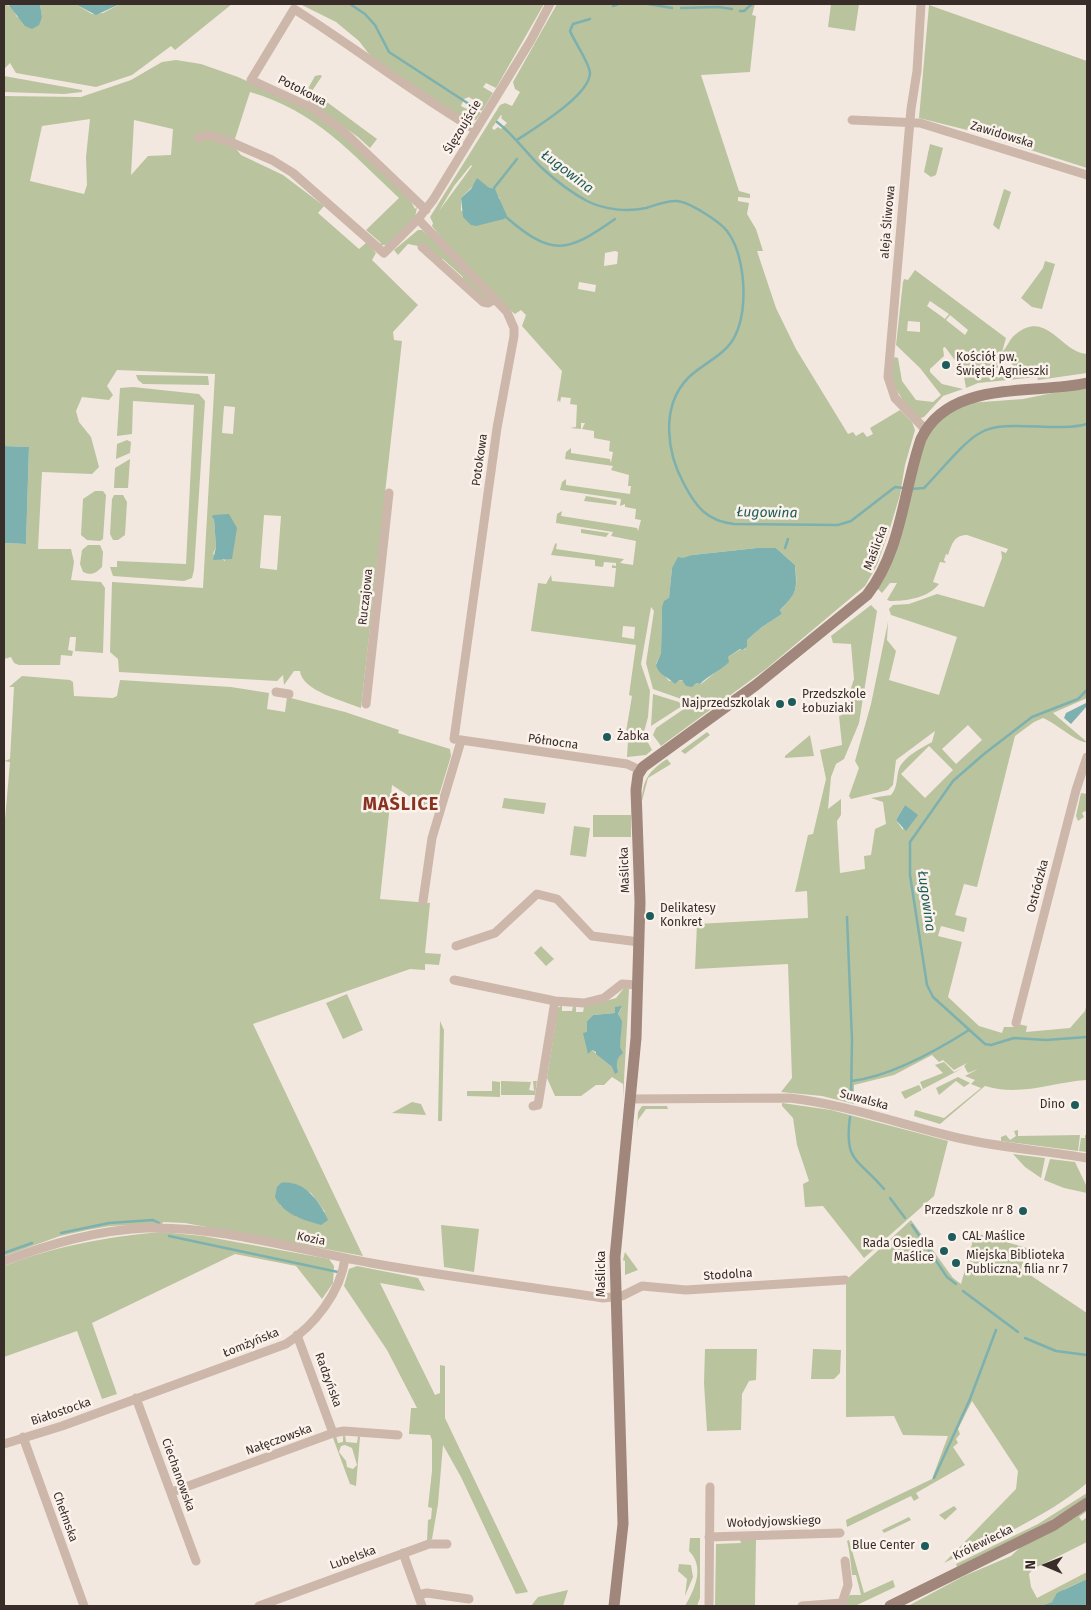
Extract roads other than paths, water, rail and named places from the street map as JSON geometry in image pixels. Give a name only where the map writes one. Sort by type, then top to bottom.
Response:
[{"type":"street","name":"Ślęzoujście","points":[[198,138],[208,136],[228,141],[266,157],[293,172],[384,253],[426,210],[535,32],[550,4]]},
{"type":"street","name":"aleja Śliwowa","points":[[921,4],[917,71],[910,123],[888,377],[895,398],[925,429]]},
{"type":"street","name":"Potokowa","points":[[426,210],[335,124],[299,100],[251,80],[294,9],[342,39],[396,80],[476,130]]},
{"type":"street","name":"Zawidowska","points":[[852,120],[916,122],[1087,175]]},
{"type":"street","name":"Potokowa","points":[[418,219],[495,299],[512,320],[514,336],[496,436],[458,740]]},
{"type":"street","points":[[422,247],[483,302],[495,299]]},
{"type":"street","name":"Maślicka","points":[[614,1606],[623,1529],[616,1250],[631,1100],[638,985],[640,902],[636,790],[640,770],[756,685],[867,594],[879,579],[890,554],[918,448],[925,429],[939,413],[968,398],[1087,383]]},
{"type":"street","name":"Ruczajowa","points":[[366,704],[390,492]]},
{"type":"street","points":[[276,692],[289,694]]},
{"type":"street","points":[[423,901],[433,832],[458,740]]},
{"type":"street","name":"Północna","points":[[458,740],[627,764],[640,770]]},
{"type":"street","name":"Ostródzka","points":[[1016,1022],[1076,790],[1087,757]]},
{"type":"street","points":[[456,946],[495,933],[537,894],[557,899],[592,936],[639,942]]},
{"type":"street","points":[[454,980],[555,1001],[584,1003],[604,998],[622,984],[638,985]]},
{"type":"street","points":[[534,1106],[538,1106],[555,1001]]},
{"type":"street","name":"Suwalska","points":[[631,1100],[790,1098],[807,1100],[854,1110],[963,1139],[1004,1147],[1087,1158]]},
{"type":"street","name":"Kozia","points":[[4,1261],[47,1246],[88,1235],[157,1228],[209,1232],[454,1277],[603,1298],[616,1297]]},
{"type":"street","name":"Łomżyńska","points":[[125,1402],[271,1350],[297,1336],[320,1311],[340,1283],[346,1258]]},
{"type":"street","name":"Stodolna","points":[[616,1297],[642,1286],[686,1290],[845,1280]]},
{"type":"street","name":"Radzyńska","points":[[297,1336],[334,1433]]},
{"type":"street","name":"Ciechanowska","points":[[136,1398],[196,1561]]},
{"type":"street","name":"Białostocka","points":[[4,1444],[62,1426],[125,1402]]},
{"type":"street","name":"Nałęczowska","points":[[172,1492],[344,1430],[398,1435]]},
{"type":"street","name":"Chełmska","points":[[23,1437],[84,1606]]},
{"type":"street","points":[[709,1606],[710,1487]]},
{"type":"street","name":"Królewiecka","points":[[890,1606],[1054,1525],[1087,1503]]},
{"type":"street","name":"Wołodyjowskiego","points":[[709,1537],[840,1532]]},
{"type":"street","name":"Lubelska","points":[[259,1606],[429,1544],[447,1544]]},
{"type":"street","points":[[403,1553],[422,1606]]},
{"type":"street","points":[[802,1606],[838,1604],[846,1598],[848,1578],[845,1561]]},
{"type":"street","points":[[418,1595],[427,1593],[469,1599]]},
{"type":"water","points":[[8,4],[40,4],[42,17],[39,25],[32,29],[25,26]]},
{"type":"water","points":[[75,4],[120,4],[96,15]]},
{"type":"water","points":[[477,178],[488,187],[495,189],[507,216],[504,219],[476,226],[471,225],[463,217],[461,198],[471,189]]},
{"type":"water","points":[[4,446],[29,447],[26,544],[4,543]]},
{"type":"water","points":[[229,514],[237,528],[232,559],[213,560],[216,547],[214,519],[212,517],[213,515]]},
{"type":"water","points":[[757,548],[776,548],[795,565],[795,590],[780,610],[782,614],[762,627],[747,640],[747,647],[728,657],[729,662],[700,684],[696,683],[692,687],[686,686],[682,680],[679,680],[675,684],[657,669],[656,665],[661,653],[662,607],[664,601],[669,598],[672,568],[678,557],[683,558],[692,555]]},
{"type":"water","points":[[1086,703],[1087,706],[1071,724],[1064,718],[1066,713]]},
{"type":"water","points":[[905,805],[918,815],[906,831],[896,820]]},
{"type":"water","points":[[622,1006],[618,1014],[622,1021],[620,1047],[623,1053],[618,1059],[618,1072],[615,1074],[612,1067],[596,1052],[592,1050],[588,1054],[583,1033],[587,1032],[587,1021],[593,1015],[615,1013],[615,1007]]},
{"type":"water","points":[[281,1183],[289,1183],[304,1188],[316,1199],[328,1220],[321,1225],[289,1212],[275,1197],[277,1187]]},
{"type":"water","points":[[1087,1579],[1087,1606],[1040,1606],[1052,1602],[1057,1593]]},
{"type":"waterway","name":"Ługowina","points":[[350,4],[365,14],[375,25],[389,52],[472,106]]},
{"type":"waterway","points":[[613,6],[618,4]]},
{"type":"waterway","points":[[648,4],[672,8]]},
{"type":"waterway","points":[[740,11],[744,11],[752,4]]},
{"type":"waterway","points":[[681,8],[719,7],[732,9]]},
{"type":"waterway","points":[[517,140],[572,101],[588,82],[589,69],[570,31],[573,24],[590,19]]},
{"type":"waterway","name":"Ługowina","points":[[497,122],[547,173],[587,201],[609,208],[624,210],[646,208],[668,202],[681,202],[711,217],[727,231],[732,239],[739,257],[743,283],[741,320],[735,336],[726,349],[688,378],[679,390],[673,402],[670,416],[670,444],[678,472],[693,500],[703,512],[716,520],[734,524],[838,525],[851,521],[895,487],[903,488]]},
{"type":"waterway","points":[[494,188],[517,159]]},
{"type":"waterway","points":[[506,217],[536,239],[560,246],[584,239],[615,219]]},
{"type":"waterway","name":"Ługowina","points":[[911,489],[924,488],[966,443],[973,437],[990,429],[1016,426],[1060,427],[1087,424]]},
{"type":"waterway","points":[[785,548],[788,539]]},
{"type":"waterway","name":"Ługowina","points":[[1087,690],[1078,699],[1032,717],[984,754],[953,781],[910,842],[910,875],[927,985],[933,997],[985,1044],[991,1045],[1014,1038],[1046,1040],[1087,1037]]},
{"type":"waterway","points":[[847,917],[852,1040],[851,1100]]},
{"type":"waterway","points":[[852,1081],[882,1074],[913,1062],[969,1030]]},
{"type":"waterway","points":[[850,1117],[849,1143],[851,1152],[860,1165],[884,1189]]},
{"type":"waterway","points":[[890,1198],[905,1218]]},
{"type":"waterway","points":[[61,1233],[109,1223],[153,1220],[159,1223]]},
{"type":"waterway","points":[[912,1225],[947,1277],[956,1284]]},
{"type":"waterway","points":[[169,1236],[338,1272]]},
{"type":"waterway","points":[[4,1253],[32,1243]]},
{"type":"waterway","points":[[963,1291],[1018,1332]]},
{"type":"waterway","points":[[934,1478],[970,1399],[996,1330]]},
{"type":"waterway","points":[[1025,1338],[1056,1351],[1087,1355]]},
{"type":"place","name":"Kościół pw. Świętej Agnieszki","points":[[946,365]]},
{"type":"place","name":"Przedszkole Łobuziaki","points":[[792,702]]},
{"type":"place","name":"Najprzedszkolak","points":[[780,704]]},
{"type":"place","name":"Żabka","points":[[607,737]]},
{"type":"place","name":"Delikatesy Konkret","points":[[650,916]]},
{"type":"place","name":"Dino","points":[[1075,1105]]},
{"type":"place","name":"Przedszkole nr 8","points":[[1023,1211]]},
{"type":"place","name":"CAL Maślice","points":[[952,1237]]},
{"type":"place","name":"Rada Osiedla Maślice","points":[[944,1251]]},
{"type":"place","name":"Miejska Biblioteka Publiczna, filia nr 7","points":[[956,1263]]},
{"type":"place","name":"Blue Center","points":[[925,1546]]},
{"type":"district","name":"MAŚLICE","points":[[401,805]]}]
